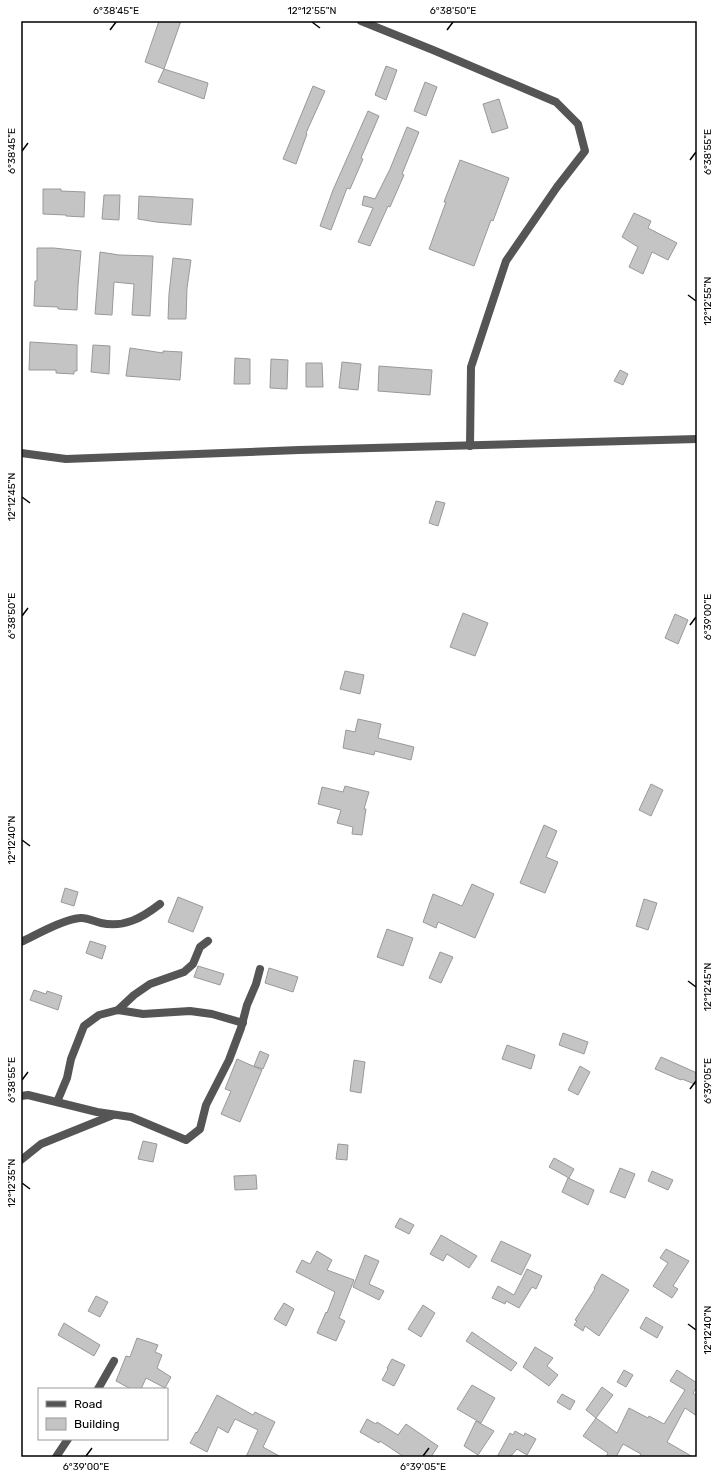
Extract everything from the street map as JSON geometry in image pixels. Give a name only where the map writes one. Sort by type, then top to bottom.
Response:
[{"type":"street","points":[[361,21],[556,102],[578,124],[585,150],[557,187],[506,261],[470,367],[470,446]]},
{"type":"street","points":[[21,453],[66,459],[697,439]]},
{"type":"street","points":[[21,942],[64,922],[81,918],[102,924],[122,924],[138,918],[160,904]]},
{"type":"street","points":[[118,1010],[134,995],[150,984],[184,972],[193,964],[200,948],[208,941]]},
{"type":"street","points":[[23,1095],[98,1112],[131,1117],[186,1140],[200,1129],[206,1105],[228,1060],[243,1023],[247,1005],[256,984],[260,969]]},
{"type":"street","points":[[57,1102],[67,1078],[71,1059],[84,1026],[99,1015],[118,1010],[143,1014],[190,1011],[212,1014],[243,1023]]},
{"type":"street","points":[[21,1160],[41,1144],[114,1115]]},
{"type":"street","points":[[99,1388],[114,1361]]},
{"type":"street","points":[[56,1457],[67,1440]]},
{"type":"building","points":[[159,21],[181,21],[164,69],[145,62]]},
{"type":"building","points":[[386,66],[397,70],[386,100],[375,95]]},
{"type":"building","points":[[164,69],[208,83],[204,99],[158,82]]},
{"type":"building","points":[[425,82],[437,87],[426,116],[414,111]]},
{"type":"building","points":[[313,86],[325,91],[306,133],[307,134],[296,164],[283,159]]},
{"type":"building","points":[[499,99],[508,128],[492,133],[483,104]]},
{"type":"building","points":[[368,111],[379,116],[361,158],[363,159],[350,189],[347,188],[331,230],[320,226],[333,190]]},
{"type":"building","points":[[407,127],[419,132],[402,174],[404,175],[370,246],[358,242],[373,208],[362,205],[364,196],[375,199],[390,169]]},
{"type":"building","points":[[460,160],[509,178],[493,221],[491,220],[474,266],[429,249],[446,202],[444,202]]},
{"type":"building","points":[[43,189],[61,189],[61,191],[85,192],[84,217],[43,214]]},
{"type":"building","points":[[104,195],[120,195],[119,220],[102,219]]},
{"type":"building","points":[[139,196],[193,199],[191,225],[138,219]]},
{"type":"building","points":[[634,213],[651,221],[648,228],[677,243],[668,260],[652,252],[643,274],[629,267],[638,247],[622,237]]},
{"type":"building","points":[[37,248],[81,251],[77,310],[58,309],[58,307],[34,306],[35,281],[37,281]]},
{"type":"building","points":[[100,252],[119,255],[153,256],[150,316],[132,315],[134,284],[114,282],[112,315],[95,314]]},
{"type":"building","points":[[173,258],[191,260],[187,288],[186,319],[168,319]]},
{"type":"building","points":[[30,342],[77,345],[77,371],[74,371],[74,374],[56,373],[56,370],[29,370]]},
{"type":"building","points":[[93,345],[110,346],[109,374],[91,372]]},
{"type":"building","points":[[130,348],[163,353],[163,351],[182,352],[180,380],[126,376]]},
{"type":"building","points":[[235,358],[250,359],[250,384],[234,384]]},
{"type":"building","points":[[271,359],[288,360],[287,389],[270,388]]},
{"type":"building","points":[[342,362],[361,364],[358,390],[339,388]]},
{"type":"building","points":[[306,363],[322,363],[323,387],[306,387]]},
{"type":"building","points":[[379,366],[432,370],[430,395],[378,391]]},
{"type":"building","points":[[620,370],[628,374],[623,385],[614,381]]},
{"type":"building","points":[[436,501],[445,503],[438,526],[429,523]]},
{"type":"building","points":[[463,613],[488,623],[475,656],[450,647]]},
{"type":"building","points":[[675,614],[688,620],[678,644],[665,638]]},
{"type":"building","points":[[345,671],[364,675],[360,694],[340,689]]},
{"type":"building","points":[[358,719],[381,724],[378,738],[414,747],[411,760],[375,751],[374,755],[343,748],[346,730],[355,732]]},
{"type":"building","points":[[651,784],[663,790],[651,816],[639,810]]},
{"type":"building","points":[[345,786],[369,792],[364,809],[366,809],[362,835],[352,834],[353,827],[337,823],[341,810],[318,804],[322,787],[343,792]]},
{"type":"building","points":[[544,825],[557,831],[546,857],[558,862],[545,893],[520,883]]},
{"type":"building","points":[[472,884],[494,894],[475,938],[438,922],[436,928],[423,922],[433,894],[462,906]]},
{"type":"building","points":[[65,888],[78,892],[74,906],[61,902]]},
{"type":"building","points":[[178,897],[203,907],[193,932],[168,922]]},
{"type":"building","points":[[644,899],[657,903],[648,930],[636,926]]},
{"type":"building","points":[[387,929],[413,938],[403,966],[377,957]]},
{"type":"building","points":[[90,941],[106,946],[102,959],[86,953]]},
{"type":"building","points":[[440,952],[453,957],[441,983],[429,978]]},
{"type":"building","points":[[198,966],[224,974],[220,985],[194,977]]},
{"type":"building","points":[[269,968],[298,977],[293,992],[265,983]]},
{"type":"building","points":[[34,990],[46,994],[47,991],[62,996],[58,1010],[30,1000]]},
{"type":"building","points":[[563,1033],[588,1042],[584,1054],[559,1045]]},
{"type":"building","points":[[507,1045],[535,1055],[531,1069],[502,1059]]},
{"type":"building","points":[[260,1051],[269,1055],[263,1069],[254,1066]]},
{"type":"building","points":[[661,1057],[697,1073],[697,1085],[655,1069]]},
{"type":"building","points":[[237,1059],[262,1070],[240,1122],[221,1114],[231,1091],[225,1089]]},
{"type":"building","points":[[354,1060],[365,1062],[361,1093],[350,1091]]},
{"type":"building","points":[[580,1066],[590,1072],[578,1095],[568,1090]]},
{"type":"building","points":[[143,1141],[157,1144],[153,1162],[138,1159]]},
{"type":"building","points":[[338,1144],[348,1145],[347,1160],[336,1159]]},
{"type":"building","points":[[554,1158],[574,1169],[569,1178],[549,1167]]},
{"type":"building","points":[[620,1168],[635,1174],[625,1198],[610,1192]]},
{"type":"building","points":[[652,1171],[673,1180],[668,1190],[648,1181]]},
{"type":"building","points":[[256,1175],[257,1189],[235,1190],[234,1176]]},
{"type":"building","points":[[568,1178],[594,1190],[588,1205],[562,1192]]},
{"type":"building","points":[[400,1218],[414,1225],[409,1234],[395,1227]]},
{"type":"building","points":[[441,1235],[477,1256],[469,1268],[447,1254],[443,1261],[430,1254]]},
{"type":"building","points":[[501,1241],[531,1255],[521,1275],[491,1261]]},
{"type":"building","points":[[666,1249],[689,1261],[673,1286],[678,1289],[672,1298],[653,1286],[668,1263],[660,1258]]},
{"type":"building","points":[[317,1251],[332,1260],[327,1270],[354,1280],[339,1318],[345,1321],[336,1341],[317,1333],[335,1292],[296,1272],[302,1260],[310,1264]]},
{"type":"building","points":[[365,1255],[379,1261],[369,1284],[384,1291],[379,1300],[353,1287]]},
{"type":"building","points":[[527,1269],[542,1276],[536,1289],[532,1287],[519,1308],[506,1301],[505,1304],[492,1298],[498,1286],[514,1295]]},
{"type":"building","points":[[602,1274],[629,1290],[599,1336],[585,1326],[583,1331],[574,1325],[577,1321],[575,1320],[595,1289],[594,1288]]},
{"type":"building","points":[[96,1296],[108,1302],[100,1317],[88,1311]]},
{"type":"building","points":[[284,1303],[294,1309],[286,1326],[274,1319]]},
{"type":"building","points":[[423,1305],[435,1313],[421,1337],[408,1329]]},
{"type":"building","points":[[646,1317],[663,1327],[657,1338],[640,1328]]},
{"type":"building","points":[[64,1323],[100,1345],[94,1356],[58,1335]]},
{"type":"building","points":[[472,1332],[517,1363],[511,1371],[466,1341]]},
{"type":"building","points":[[137,1338],[158,1345],[155,1352],[162,1355],[157,1368],[171,1377],[165,1388],[146,1378],[141,1388],[129,1388],[116,1381],[126,1356],[130,1357]]},
{"type":"building","points":[[535,1347],[553,1358],[547,1366],[558,1375],[549,1386],[523,1367]]},
{"type":"building","points":[[392,1359],[405,1365],[394,1386],[382,1380]]},
{"type":"building","points":[[624,1370],[633,1375],[626,1387],[617,1382]]},
{"type":"building","points":[[677,1370],[697,1383],[697,1387],[693,1393],[697,1396],[697,1416],[685,1408],[667,1442],[693,1457],[639,1457],[641,1454],[623,1444],[616,1457],[606,1457],[608,1453],[583,1436],[596,1418],[617,1433],[629,1408],[664,1424],[685,1390],[670,1381]]},
{"type":"building","points":[[472,1385],[495,1398],[481,1423],[457,1409]]},
{"type":"building","points":[[602,1387],[613,1395],[596,1418],[586,1410]]},
{"type":"building","points":[[562,1394],[575,1401],[570,1410],[557,1402]]},
{"type":"building","points":[[217,1395],[253,1415],[255,1412],[275,1422],[263,1447],[281,1457],[246,1457],[258,1430],[235,1419],[228,1433],[218,1427],[207,1452],[190,1443]]},
{"type":"building","points":[[367,1419],[376,1424],[377,1422],[398,1435],[406,1424],[438,1446],[431,1457],[404,1457],[380,1441],[379,1443],[360,1432]]},
{"type":"building","points":[[476,1421],[494,1431],[478,1455],[464,1446]]},
{"type":"building","points":[[515,1431],[524,1436],[525,1433],[536,1439],[527,1455],[517,1449],[510,1457],[497,1457],[510,1433],[513,1435]]}]
